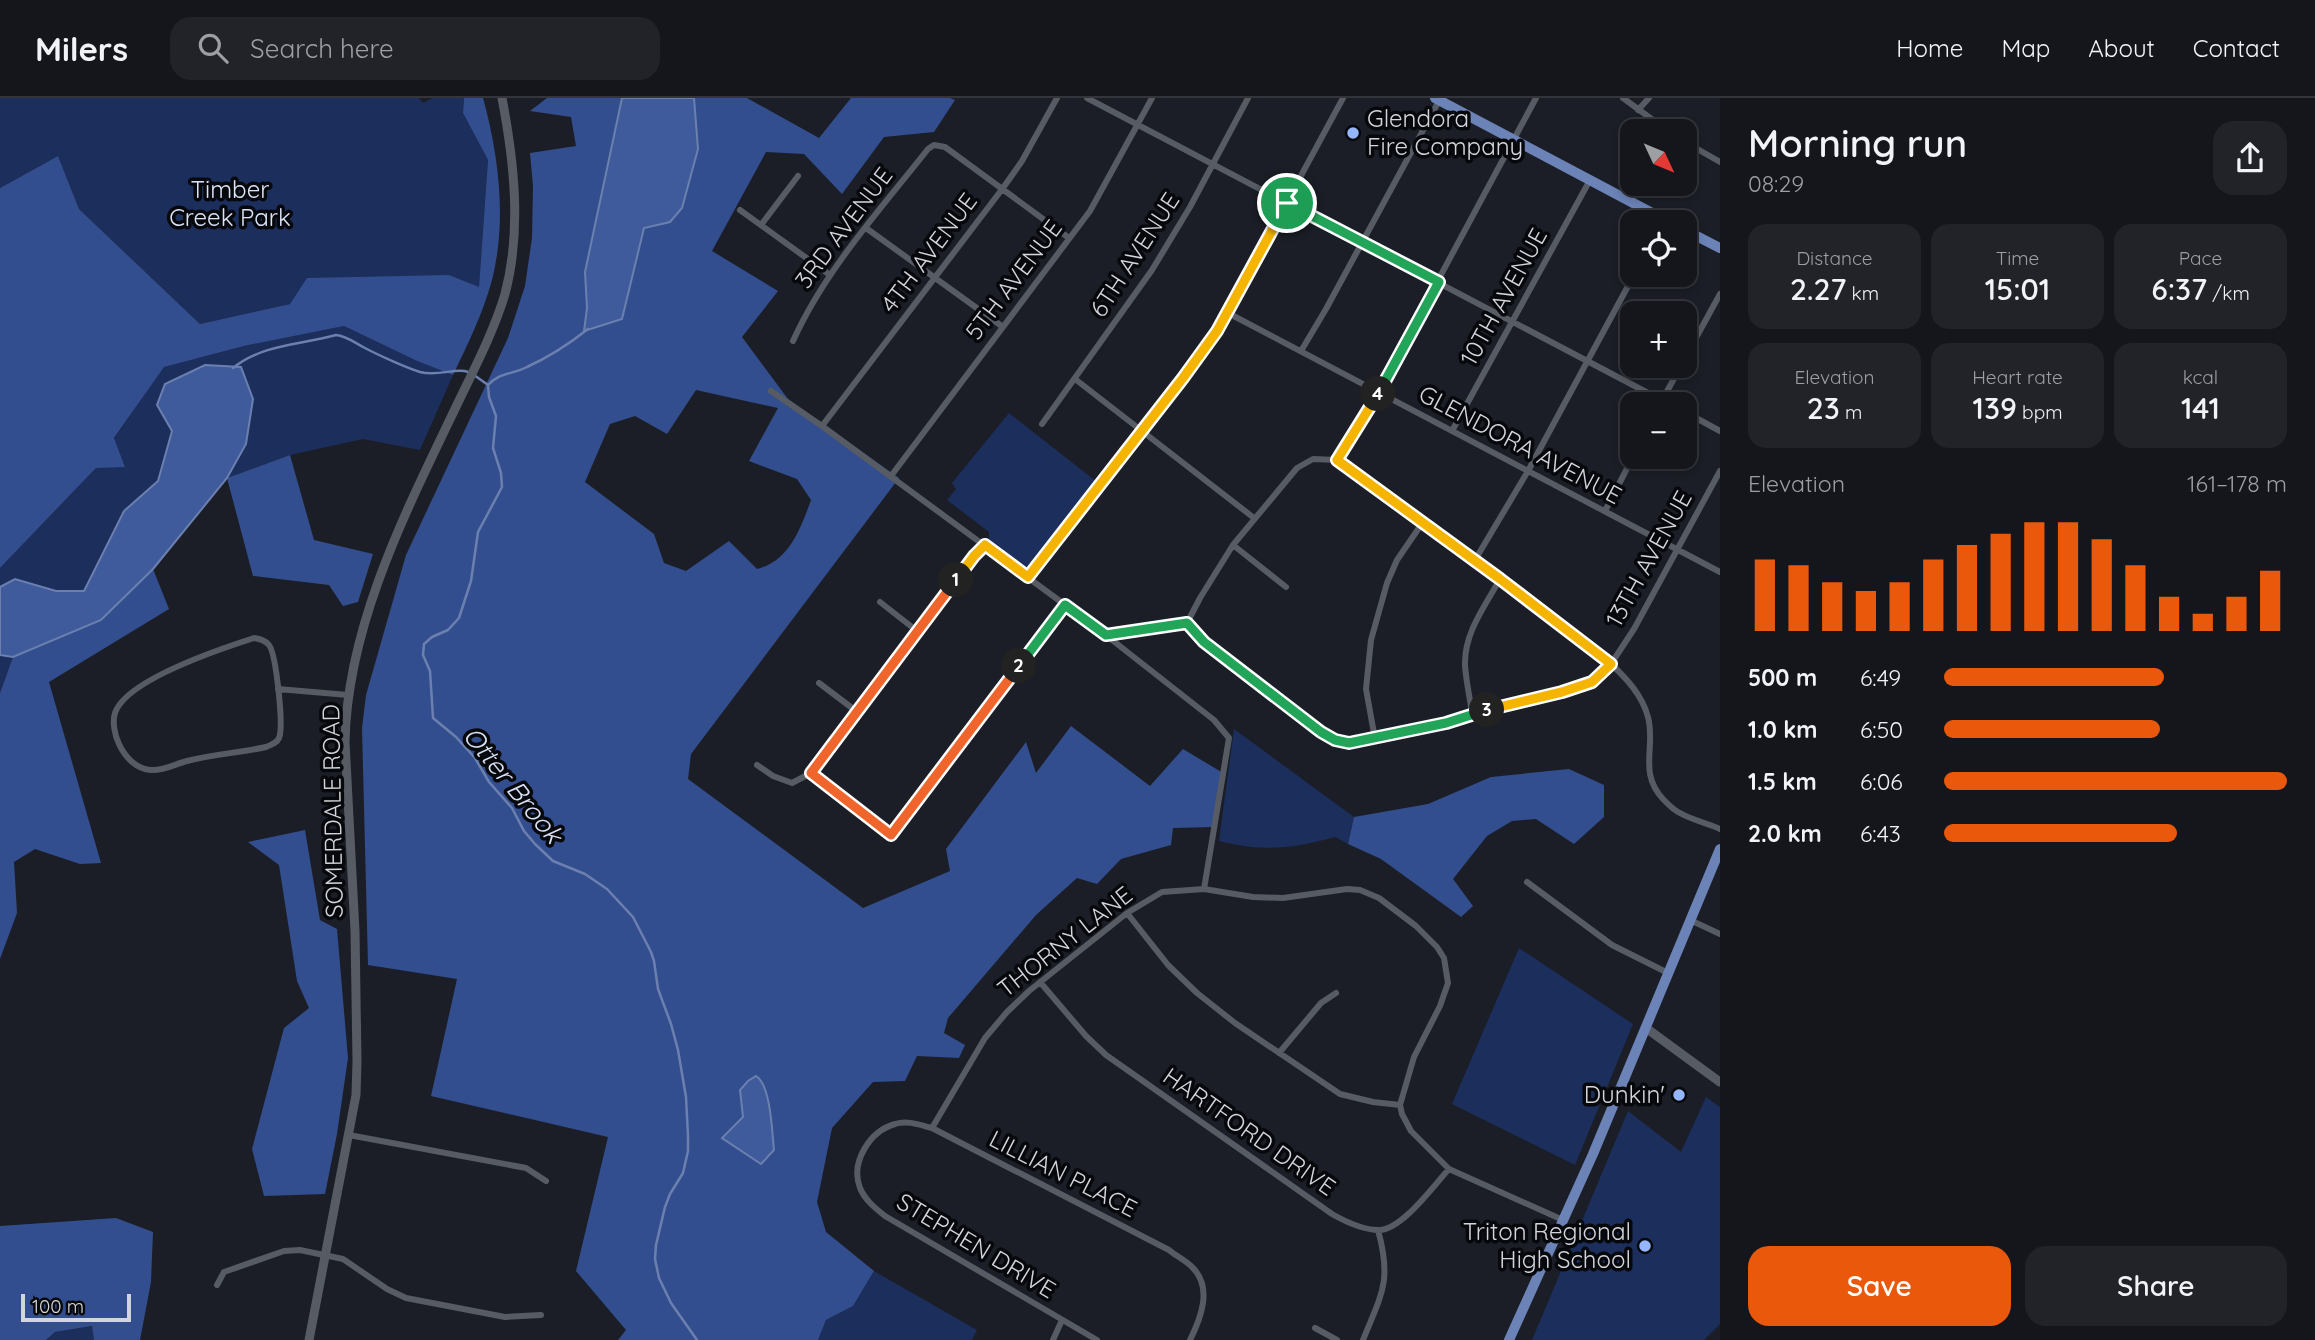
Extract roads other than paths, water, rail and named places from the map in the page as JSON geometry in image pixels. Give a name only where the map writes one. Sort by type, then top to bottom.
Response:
[{"type":"main road","name":"SOMERDALE ROAD","points":[[309,1340],[355,1095],[355,931],[345,711],[353,668],[380,576],[424,473],[486,343],[505,293],[511,260],[515,192],[502,98]]},
{"type":"main road","points":[[1438,99],[1645,210]]},
{"type":"main road","points":[[1697,236],[1720,248]]},
{"type":"main road","points":[[1510,1340],[1646,1028],[1720,849]]},
{"type":"main road","points":[[1646,1028],[1720,1082]]},
{"type":"street","name":"4TH AVENUE","points":[[822,426],[1003,188],[1022,161],[1057,98]]},
{"type":"street","points":[[1087,98],[1643,392]]},
{"type":"street","name":"5TH AVENUE","points":[[891,476],[1090,211],[1153,98]]},
{"type":"street","name":"6TH AVENUE","points":[[1042,424],[1152,270],[1248,98]]},
{"type":"street","points":[[1028,577],[1183,378],[1228,313],[1343,98]]},
{"type":"street","points":[[1337,460],[1439,282],[1536,98]]},
{"type":"street","points":[[1623,98],[1651,119]]},
{"type":"street","points":[[1638,110],[1649,98]]},
{"type":"street","points":[[1301,351],[1363,242],[1438,99]]},
{"type":"street","name":"3RD AVENUE","points":[[793,341],[808,308],[830,275],[928,149],[934,145],[945,147],[1003,188]]},
{"type":"street","points":[[1698,149],[1720,162]]},
{"type":"street","points":[[761,225],[798,176]]},
{"type":"street","name":"10TH AVENUE","points":[[1452,431],[1590,180]]},
{"type":"street","points":[[1003,188],[1069,238]]},
{"type":"street","points":[[740,211],[830,275]]},
{"type":"street","points":[[866,228],[1003,327]]},
{"type":"street","points":[[1475,560],[1528,471],[1627,287]]},
{"type":"street","points":[[1697,336],[1720,294]]},
{"type":"street","name":"GLENDORA AVENUE","points":[[1228,313],[1720,572]]},
{"type":"street","points":[[1075,380],[1255,518]]},
{"type":"street","points":[[771,391],[1106,635],[1213,720],[1229,738],[1204,890],[1283,898],[1347,889],[1360,890],[1379,898],[1416,926],[1437,947],[1444,958],[1448,983],[1440,1006],[1414,1056],[1400,1105],[1410,1132],[1448,1169],[1563,1220]]},
{"type":"street","points":[[1697,418],[1720,430]]},
{"type":"street","points":[[1187,623],[1233,545],[1304,462],[1313,459],[1337,460],[1475,560],[1628,680],[1641,699],[1650,726],[1649,776],[1652,785],[1679,813],[1720,829]]},
{"type":"street","points":[[1605,511],[1627,469]]},
{"type":"street","name":"13TH AVENUE","points":[[1611,664],[1634,629],[1720,471]]},
{"type":"street","points":[[1375,739],[1366,689],[1371,640],[1384,593],[1397,560],[1423,522]]},
{"type":"street","points":[[757,765],[792,783],[811,773],[985,545]]},
{"type":"street","points":[[1233,545],[1286,587]]},
{"type":"street","points":[[1472,714],[1465,665],[1467,646],[1473,627],[1500,579]]},
{"type":"street","points":[[880,601],[917,631]]},
{"type":"street","points":[[811,773],[891,835],[1065,605]]},
{"type":"street","points":[[1187,623],[1204,642],[1321,732],[1335,740],[1349,743],[1446,723],[1592,682],[1611,664]]},
{"type":"street","points":[[1106,635],[1187,623]]},
{"type":"street","points":[[254,638],[262,640],[271,648],[278,689],[279,737],[275,743],[266,747],[152,770],[140,768],[130,761],[118,743],[114,729],[115,713],[122,702],[163,673],[216,650],[254,638]]},
{"type":"street","points":[[819,683],[856,711]]},
{"type":"street","points":[[278,689],[348,695]]},
{"type":"street","points":[[1527,882],[1612,945],[1668,973]]},
{"type":"street","name":"THORNY LANE","points":[[932,1128],[985,1038],[1007,1012],[1040,982],[1127,913],[1162,892],[1204,890]]},
{"type":"street","points":[[1127,913],[1168,965],[1197,993],[1279,1053],[1340,1094],[1400,1105]]},
{"type":"street","points":[[1690,920],[1720,934]]},
{"type":"street","name":"HARTFORD DRIVE","points":[[1040,982],[1105,1055],[1332,1214],[1350,1224],[1378,1230]]},
{"type":"street","points":[[1279,1053],[1321,1003],[1336,993]]},
{"type":"street","name":"LILLIAN PLACE","points":[[858,1169],[867,1143],[888,1127],[898,1123],[914,1123],[932,1128],[1169,1250],[1192,1267],[1200,1278],[1203,1289],[1203,1308],[1190,1340]]},
{"type":"street","points":[[349,1135],[526,1168],[546,1181]]},
{"type":"street","name":"STEPHEN DRIVE","points":[[858,1169],[858,1184],[863,1195],[885,1216],[1097,1340]]},
{"type":"street","points":[[1363,1340],[1384,1290],[1387,1272],[1378,1230],[1400,1221],[1448,1169]]},
{"type":"street","points":[[217,1285],[224,1272],[284,1251],[300,1250],[343,1259],[387,1289],[406,1298],[505,1317],[541,1315]]},
{"type":"street","points":[[1053,1340],[1062,1320]]},
{"type":"street","points":[[1315,1328],[1337,1340]]},
{"type":"waterway","points":[[488,385],[496,378],[543,359],[588,329]]},
{"type":"waterway","points":[[233,368],[269,350],[336,335],[420,372],[468,372]]},
{"type":"waterway","points":[[474,375],[488,385]]},
{"type":"waterway","name":"Otter Brook","points":[[488,385],[496,416],[493,448],[501,473],[502,487],[478,532],[471,581],[459,618],[448,630],[424,644],[423,655],[430,671],[433,718],[456,737],[475,758],[489,782],[512,808],[524,831],[535,844],[553,861],[585,874],[607,889],[633,917],[651,952],[658,989],[678,1050],[686,1097],[688,1136],[683,1173],[665,1207],[655,1259],[659,1278],[671,1303],[697,1340]]},
{"type":"place","name":"Glendora Fire Company","points":[[1353,133]]},
{"type":"place","name":"Dunkin'","points":[[1679,1095]]},
{"type":"place","name":"Triton Regional High School","points":[[1645,1246]]},
{"type":"park label","name":"Timber Creek Park","points":[[230,204]]}]
